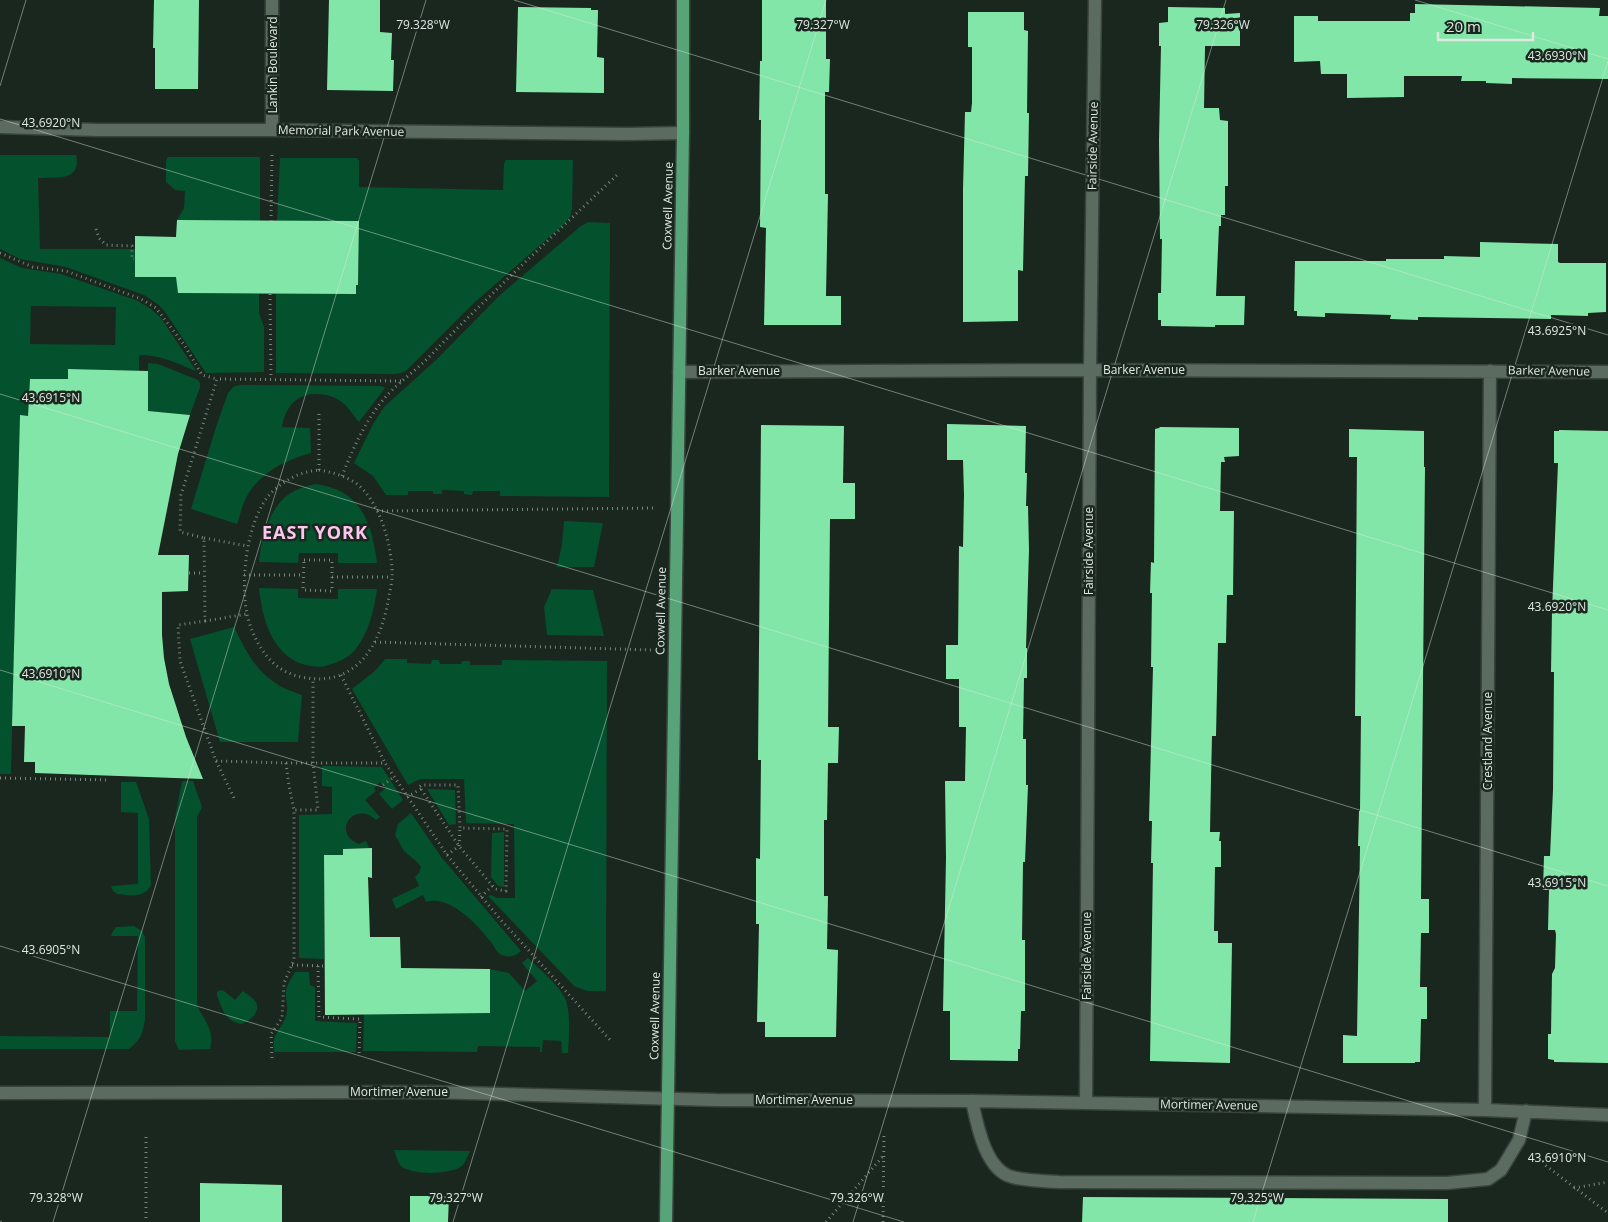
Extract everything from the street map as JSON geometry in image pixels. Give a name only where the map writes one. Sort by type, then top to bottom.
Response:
[{"type":"main road","name":"Coxwell Avenue","points":[[666,1222],[683,133],[683,0]]},
{"type":"street","name":"Lankin Boulevard","points":[[272,0],[272,130]]},
{"type":"street","name":"Fairside Avenue","points":[[1086,1103],[1090,370],[1095,0]]},
{"type":"street","name":"Memorial Park Avenue","points":[[0,127],[97,130],[683,133]]},
{"type":"street","name":"Barker Avenue","points":[[679,372],[1090,370],[1608,372]]},
{"type":"street","name":"Crestland Avenue","points":[[1485,1110],[1490,371]]},
{"type":"street","name":"Mortimer Avenue","points":[[0,1093],[430,1092],[667,1098],[1485,1110],[1608,1114]]},
{"type":"street","points":[[972,1101],[980,1135],[993,1164],[1011,1177],[1059,1182],[1447,1182],[1488,1179],[1501,1170],[1519,1140],[1526,1111]]},
{"type":"path","points":[[271,221],[272,130]]},
{"type":"path","points":[[342,476],[353,449],[378,405],[401,381],[418,369],[465,320],[617,175]]},
{"type":"path","points":[[96,229],[99,238],[106,245],[132,246],[132,259],[134,259]]},
{"type":"path","points":[[0,253],[33,266],[66,271],[141,299],[156,308],[184,346],[202,375],[217,378],[401,381]]},
{"type":"path","points":[[270,294],[271,378]]},
{"type":"path","points":[[217,378],[181,496],[180,532],[247,546]]},
{"type":"path","points":[[319,413],[319,470]]},
{"type":"path","points":[[319,470],[342,476],[355,482],[368,495],[377,511],[389,545],[392,577],[387,611],[383,627],[370,653],[352,670],[341,676],[327,679],[296,677],[275,666],[264,653],[247,614],[244,576],[247,546],[259,512],[271,493],[289,478],[303,472],[319,470]]},
{"type":"path","points":[[377,511],[617,507],[676,508]]},
{"type":"path","points":[[204,538],[205,621]]},
{"type":"path","points":[[304,560],[332,560],[332,591],[303,590],[303,575],[304,560]]},
{"type":"path","points":[[189,573],[204,573]]},
{"type":"path","points":[[244,576],[303,575]]},
{"type":"path","points":[[332,577],[392,577]]},
{"type":"path","points":[[235,800],[216,761],[180,661],[178,624],[247,614]]},
{"type":"path","points":[[375,642],[674,650]]},
{"type":"path","points":[[341,676],[385,763],[447,855],[482,897],[612,1042]]},
{"type":"path","points":[[294,810],[318,810],[312,762],[313,679]]},
{"type":"path","points":[[216,761],[385,763]]},
{"type":"path","points":[[272,1058],[271,1034],[282,1018],[284,983],[294,960],[294,810],[288,786],[286,763]]},
{"type":"path","points":[[383,785],[394,777]]},
{"type":"path","points":[[0,778],[110,780]]},
{"type":"path","points":[[447,855],[459,846],[458,785],[422,785],[419,787],[459,846],[495,889],[506,891],[507,829],[460,828]]},
{"type":"path","points":[[407,797],[421,789]]},
{"type":"path","points":[[482,897],[492,886]]},
{"type":"path","points":[[292,965],[325,966]]},
{"type":"path","points":[[318,966],[319,1017],[360,1019],[359,1057]]},
{"type":"path","points":[[884,1134],[884,1222]]},
{"type":"path","points":[[146,1137],[146,1222]]},
{"type":"path","points":[[1535,1153],[1545,1165],[1608,1213]]},
{"type":"path","points":[[826,1222],[884,1155]]},
{"type":"path","points":[[1574,1188],[1608,1182]]},
{"type":"green space","points":[[0,155],[76,155],[77,164],[71,174],[59,177],[38,178],[40,249],[135,249],[135,277],[176,277],[178,293],[259,294],[259,313],[264,327],[264,372],[206,373],[165,312],[159,305],[144,295],[66,267],[20,259],[0,249]]},
{"type":"green space","points":[[168,157],[260,157],[260,221],[177,220],[184,208],[185,191],[175,190],[166,182],[166,161]]},
{"type":"green space","points":[[280,158],[357,158],[359,161],[359,187],[503,190],[504,164],[506,160],[573,160],[572,209],[570,217],[563,225],[474,303],[407,370],[394,374],[276,373],[276,294],[356,294],[356,285],[358,285],[359,221],[277,221]]},
{"type":"green space","points":[[588,222],[610,223],[609,497],[500,496],[500,491],[473,491],[472,495],[464,494],[464,491],[442,490],[442,494],[433,494],[433,491],[408,491],[408,495],[386,495],[373,476],[354,463],[373,424],[384,407],[437,359],[500,295]]},
{"type":"green space","points":[[0,258],[22,268],[61,274],[138,301],[161,318],[195,371],[154,356],[139,355],[139,371],[68,369],[68,379],[30,379],[28,416],[20,416],[11,774],[0,774]],"holes":[[[31,306],[116,307],[115,345],[30,344]]]},
{"type":"green space","points":[[148,363],[158,364],[198,380],[200,387],[190,415],[148,411]]},
{"type":"green space","points":[[239,385],[381,386],[385,388],[359,422],[349,409],[336,398],[317,394],[296,400],[287,411],[282,427],[310,428],[311,453],[282,464],[258,481],[246,498],[237,524],[191,509],[228,393],[233,387]]},
{"type":"green space","points":[[315,484],[331,487],[354,501],[361,510],[372,534],[377,563],[338,563],[338,553],[299,553],[298,563],[259,562],[264,534],[276,507],[289,494]]},
{"type":"green space","points":[[564,521],[603,523],[594,567],[557,567]]},
{"type":"green space","points":[[259,588],[298,589],[298,598],[338,599],[338,589],[377,589],[370,621],[364,636],[355,650],[341,660],[319,667],[302,664],[291,659],[276,643],[266,622]]},
{"type":"green space","points":[[552,589],[593,590],[604,636],[547,635],[544,607]]},
{"type":"green space","points":[[234,627],[246,651],[260,670],[277,684],[302,695],[298,742],[220,742],[190,639]]},
{"type":"green space","points":[[385,659],[407,659],[407,663],[431,664],[432,660],[439,660],[440,664],[461,664],[462,661],[470,661],[470,665],[502,665],[502,660],[607,661],[606,991],[587,991],[574,986],[488,896],[515,898],[514,824],[466,823],[464,779],[420,779],[408,785],[352,689],[375,671]]},
{"type":"green space","points":[[322,766],[382,767],[403,800],[392,809],[379,794],[386,788],[380,782],[374,788],[376,791],[365,800],[380,817],[376,820],[368,815],[360,814],[349,820],[346,826],[346,832],[351,839],[359,844],[366,841],[369,848],[343,849],[343,855],[324,856],[324,959],[299,958],[299,815],[332,814],[332,787],[322,786]]},
{"type":"green space","points":[[182,781],[193,781],[202,807],[197,817],[197,1006],[210,1031],[210,1049],[179,1050],[175,1041],[175,818]]},
{"type":"green space","points":[[121,782],[136,782],[149,819],[151,885],[145,892],[136,895],[117,894],[111,886],[138,884],[138,813],[121,812]]},
{"type":"green space","points":[[427,789],[455,790],[456,824],[449,825]]},
{"type":"green space","points":[[411,813],[442,858],[521,951],[519,953],[511,956],[500,954],[485,934],[471,920],[444,902],[426,902],[423,895],[396,909],[392,899],[419,886],[415,877],[421,867],[404,851],[395,835],[398,824]]},
{"type":"green space","points":[[504,832],[504,887],[498,886],[491,877],[492,833]]},
{"type":"green space","points":[[134,926],[142,931],[145,937],[145,1020],[139,1039],[129,1049],[0,1049],[0,1036],[110,1037],[110,1011],[137,1011],[138,936],[111,936],[116,927]]},
{"type":"green space","points":[[528,958],[553,982],[565,998],[569,1018],[568,1053],[562,1053],[561,1041],[543,1040],[542,1052],[540,1052],[540,1047],[478,1046],[477,1052],[363,1051],[364,1014],[490,1013],[490,969],[509,973],[525,991],[537,981],[522,963]]},
{"type":"green space","points":[[295,972],[309,972],[310,985],[315,987],[315,1021],[357,1023],[356,1052],[274,1052],[274,1039],[286,1017],[288,983]]},
{"type":"green space","points":[[221,990],[235,1000],[243,991],[256,1002],[256,1013],[241,1024],[231,1020],[225,1014],[217,995],[217,992]]},
{"type":"green space","points":[[394,1150],[470,1151],[463,1165],[458,1168],[432,1173],[405,1169],[400,1165]]},
{"type":"building","points":[[154,0],[199,0],[198,89],[155,89],[155,48],[153,48]]},
{"type":"building","points":[[329,0],[380,0],[380,32],[392,33],[391,60],[394,60],[393,91],[327,90]]},
{"type":"building","points":[[762,0],[826,0],[826,59],[830,59],[829,92],[825,92],[825,194],[828,194],[826,296],[841,296],[841,325],[764,325],[766,228],[760,227],[761,120],[759,120],[760,61],[762,61]]},
{"type":"building","points":[[1415,4],[1600,8],[1599,16],[1608,16],[1608,79],[1512,78],[1512,84],[1461,81],[1462,76],[1404,76],[1404,97],[1347,98],[1347,74],[1321,74],[1320,61],[1294,62],[1294,16],[1318,16],[1318,21],[1410,21],[1410,13],[1415,13]]},
{"type":"building","points":[[518,7],[591,8],[591,10],[598,10],[597,57],[604,58],[604,93],[516,92]]},
{"type":"building","points":[[1168,7],[1225,8],[1225,14],[1240,13],[1240,46],[1205,46],[1204,108],[1219,108],[1220,120],[1228,121],[1228,186],[1225,186],[1225,215],[1221,215],[1221,226],[1219,226],[1216,296],[1245,296],[1244,325],[1215,325],[1215,327],[1161,326],[1161,320],[1158,320],[1158,293],[1161,293],[1162,239],[1160,239],[1159,140],[1161,46],[1159,46],[1159,23],[1168,22]]},
{"type":"building","points":[[968,12],[1024,12],[1024,30],[1028,31],[1028,176],[1025,176],[1023,271],[1018,270],[1018,321],[963,322],[965,112],[971,112],[972,103],[972,47],[968,47]]},
{"type":"building","points":[[177,220],[359,221],[358,285],[356,285],[356,294],[178,293],[176,277],[135,277],[135,236],[176,237]]},
{"type":"building","points":[[1480,242],[1558,244],[1558,262],[1560,263],[1606,263],[1606,312],[1588,313],[1588,316],[1551,315],[1551,319],[1418,317],[1418,320],[1390,319],[1391,315],[1325,313],[1325,317],[1297,316],[1297,311],[1294,311],[1295,261],[1386,261],[1386,259],[1444,259],[1444,256],[1480,257]]},
{"type":"building","points":[[68,369],[148,371],[148,411],[190,415],[178,454],[158,555],[189,555],[188,591],[162,592],[162,635],[169,684],[186,737],[203,779],[35,773],[35,762],[24,762],[25,726],[12,726],[20,415],[28,416],[30,379],[68,379]]},
{"type":"building","points":[[947,424],[1026,426],[1025,473],[1027,473],[1026,506],[1028,506],[1029,550],[1027,678],[1024,678],[1023,739],[1026,739],[1026,785],[1028,785],[1025,862],[1023,862],[1022,940],[1025,940],[1025,1011],[1021,1011],[1018,1061],[950,1060],[950,1011],[943,1011],[946,858],[945,781],[965,781],[966,727],[959,727],[959,679],[946,679],[946,645],[958,645],[959,546],[963,547],[964,495],[963,460],[947,460]]},
{"type":"building","points":[[761,425],[844,426],[843,483],[855,483],[855,519],[830,519],[828,727],[839,727],[838,763],[828,763],[827,820],[824,820],[824,896],[828,896],[827,949],[838,950],[836,1037],[765,1037],[765,1022],[757,1022],[759,924],[756,924],[756,858],[760,859],[761,760],[758,760]]},
{"type":"building","points":[[1160,427],[1239,428],[1239,456],[1224,457],[1225,462],[1221,462],[1220,511],[1234,511],[1233,595],[1227,595],[1226,643],[1218,643],[1216,736],[1212,736],[1210,832],[1220,832],[1219,841],[1221,841],[1221,867],[1215,867],[1214,931],[1218,931],[1218,943],[1232,943],[1230,1063],[1150,1061],[1153,863],[1151,863],[1152,821],[1149,821],[1153,667],[1151,667],[1152,593],[1150,593],[1151,562],[1154,563],[1155,429]]},
{"type":"building","points":[[1349,429],[1424,431],[1421,899],[1429,899],[1429,933],[1421,933],[1420,987],[1427,987],[1427,1019],[1421,1019],[1420,1062],[1415,1063],[1343,1063],[1343,1035],[1357,1036],[1360,846],[1358,846],[1361,716],[1355,716],[1357,457],[1349,457]]},
{"type":"building","points":[[1554,431],[1608,431],[1608,1063],[1554,1062],[1554,1060],[1548,1059],[1548,1034],[1551,1034],[1552,974],[1555,968],[1556,934],[1555,930],[1548,930],[1549,890],[1543,890],[1544,856],[1550,856],[1553,790],[1554,672],[1551,672],[1558,463],[1554,463]]},
{"type":"building","points":[[372,848],[372,878],[368,877],[370,937],[400,937],[401,968],[490,969],[490,1013],[325,1015],[324,855],[343,855],[343,849]]},
{"type":"building","points":[[200,1183],[282,1185],[282,1222],[200,1222]]},
{"type":"building","points":[[410,1196],[449,1196],[448,1222],[410,1222]]},
{"type":"building","points":[[1083,1197],[1448,1199],[1448,1222],[1082,1222]]},
{"type":"district","name":"EAST YORK","points":[[315,533]]}]
